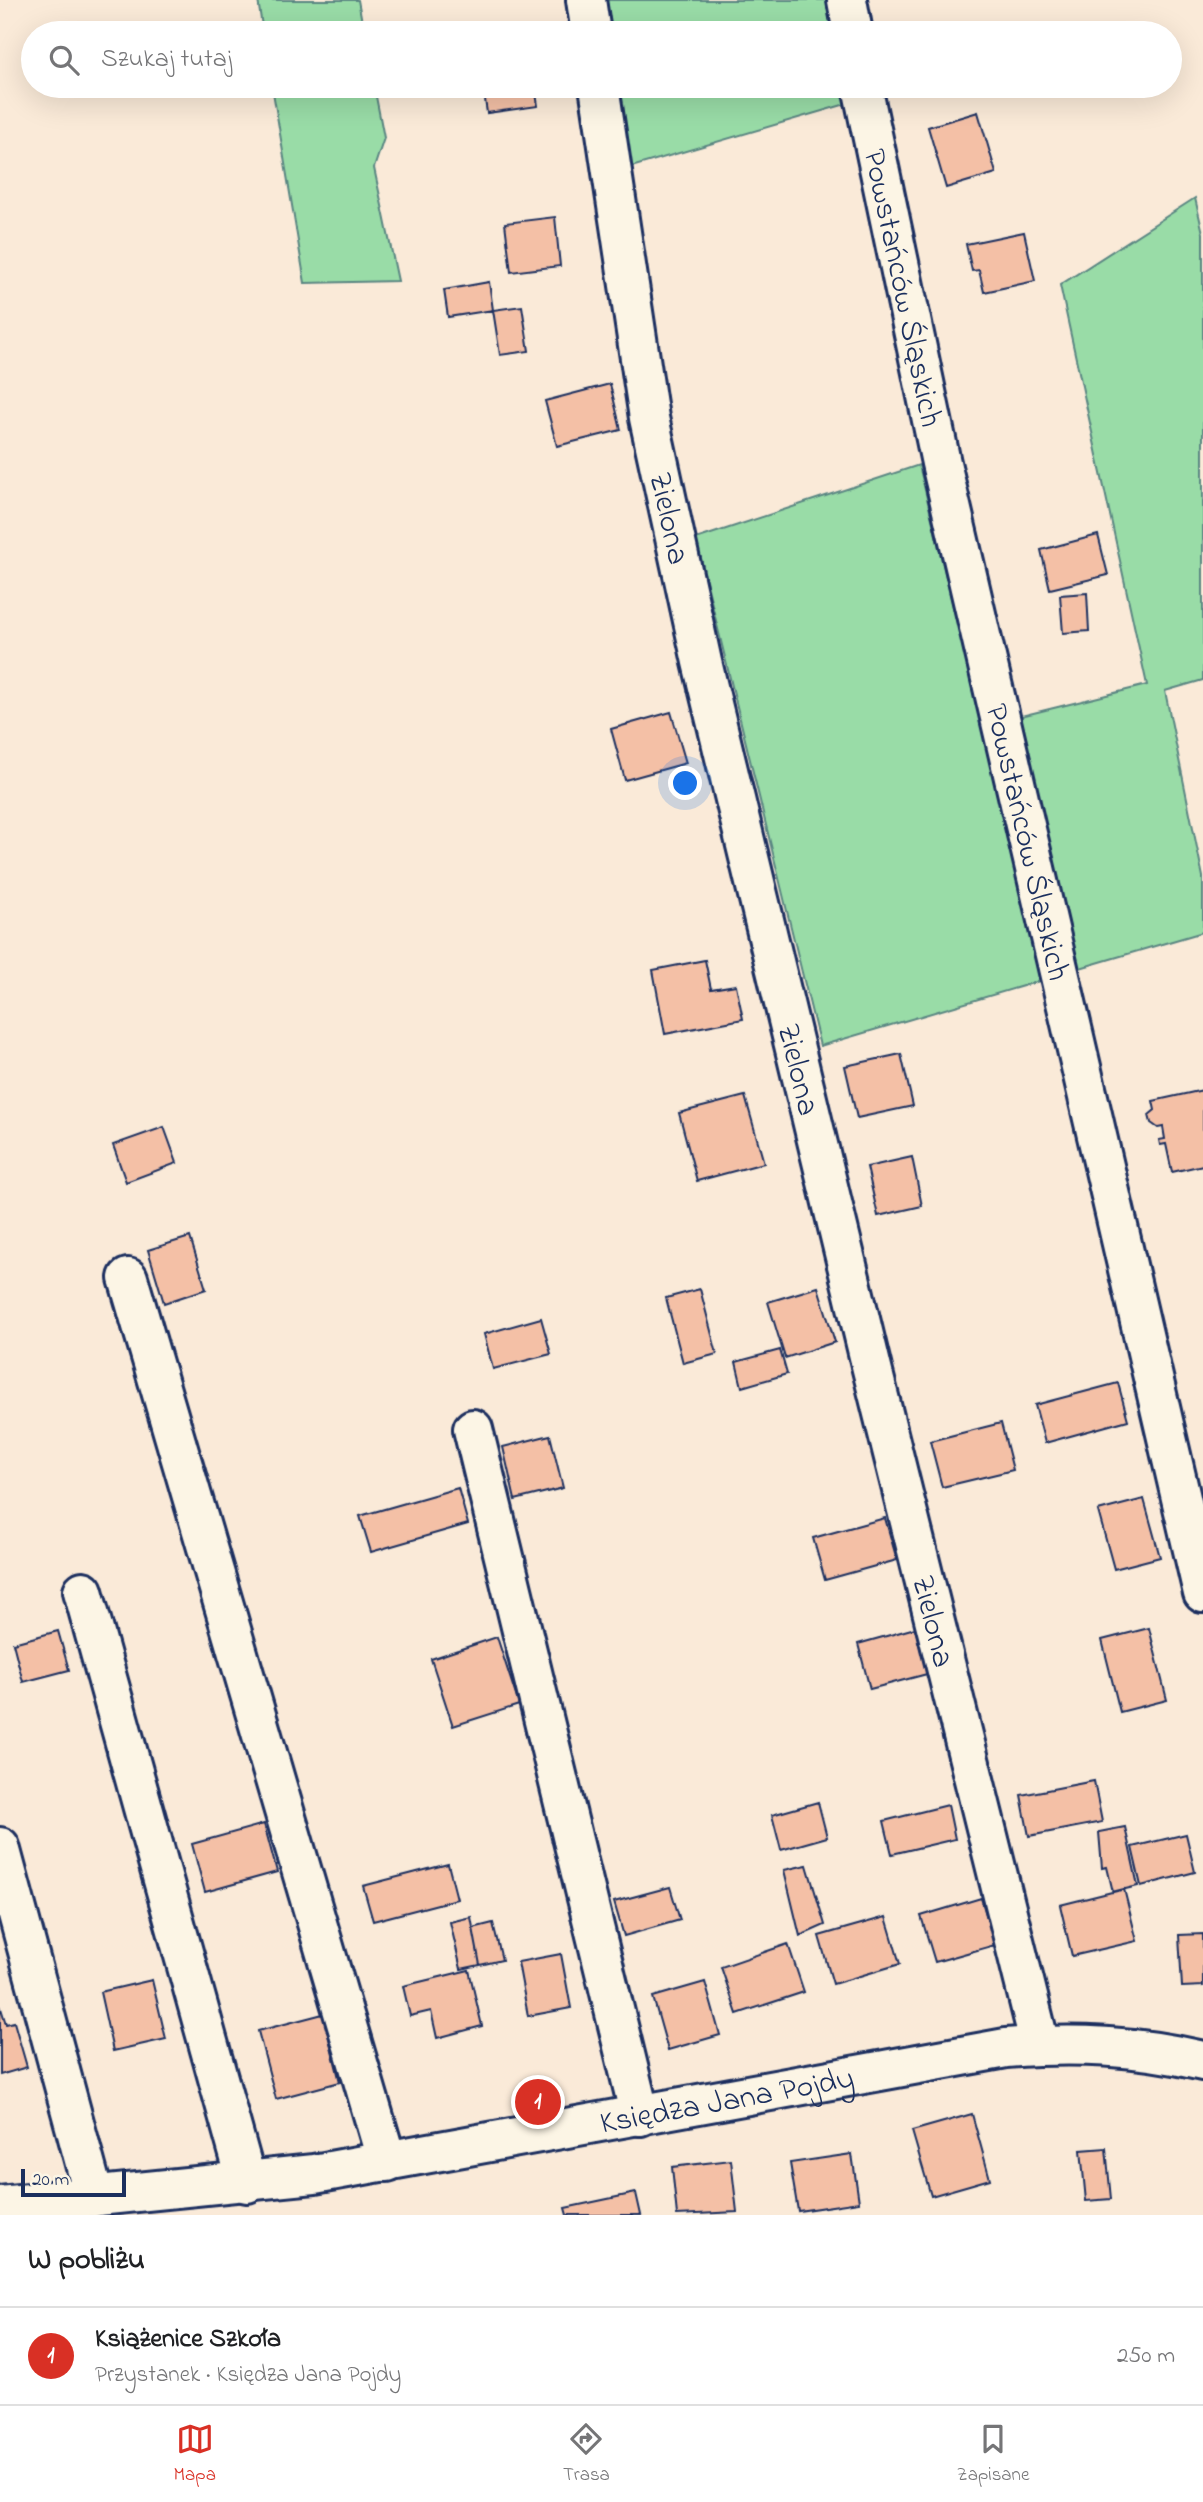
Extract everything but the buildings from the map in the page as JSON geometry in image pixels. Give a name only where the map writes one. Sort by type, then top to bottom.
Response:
[{"type":"street","points":[[586,0],[589,21]]},
{"type":"street","points":[[847,0],[851,21]]},
{"type":"street","name":"Zielona","points":[[601,98],[649,418],[702,662],[872,1369],[1040,2045]]},
{"type":"street","name":"Powstańców Śląskich","points":[[865,98],[941,463],[1203,1593]]},
{"type":"street","points":[[128,1278],[387,2162]]},
{"type":"street","points":[[473,1429],[640,2116]]},
{"type":"street","points":[[83,1591],[247,2183]]},
{"type":"street","points":[[0,1847],[94,2197]]},
{"type":"street","name":"Księdza Jana Pojdy","points":[[0,2206],[247,2183],[387,2162],[945,2057],[1040,2045],[1118,2046],[1203,2061]]},
{"type":"green space","points":[[258,0],[358,0],[362,21],[261,21]]},
{"type":"green space","points":[[603,0],[829,0],[833,21],[606,21]]},
{"type":"green space","points":[[274,98],[376,98],[384,138],[374,168],[398,281],[305,283]]},
{"type":"green space","points":[[618,98],[845,98],[846,104],[628,168]]},
{"type":"green space","points":[[1195,198],[1203,233],[1203,680],[1165,691],[1203,877],[1203,932],[1073,970],[1013,718],[1147,685],[1060,285]]},
{"type":"green space","points":[[919,465],[1043,980],[820,1046],[696,539]]},
{"type":"place","name":"Książenice Szkoła","points":[[538,2102]]}]
